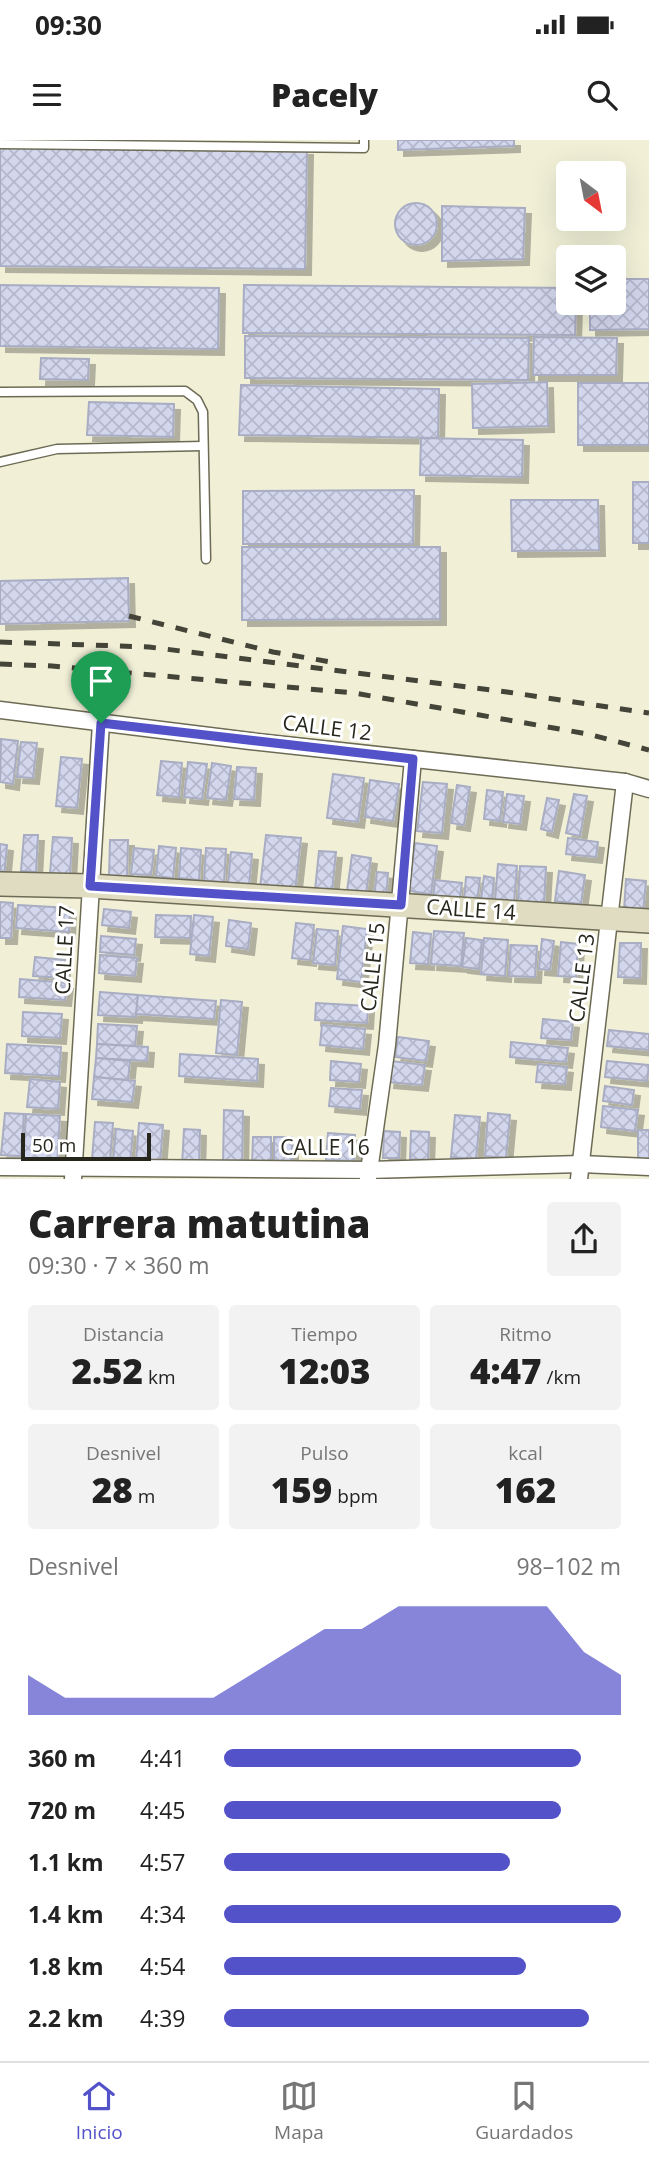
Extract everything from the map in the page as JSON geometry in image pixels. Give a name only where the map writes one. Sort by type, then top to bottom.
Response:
[{"type":"main road","name":"CALLE 14","points":[[0,884],[90,886],[649,921]]},
{"type":"street","name":"CALLE 12","points":[[0,710],[625,782],[649,789]]},
{"type":"street","name":"CALLE 17","points":[[73,1173],[101,723]]},
{"type":"street","name":"CALLE 15","points":[[368,1174],[387,1045],[413,759]]},
{"type":"street","name":"CALLE 13","points":[[580,1172],[625,782]]},
{"type":"street","name":"CALLE 16","points":[[0,1167],[73,1173],[368,1174],[580,1172],[649,1167]]},
{"type":"lane","points":[[0,144],[364,148],[364,140]]},
{"type":"lane","points":[[0,392],[186,391],[197,400],[203,412],[206,559]]},
{"type":"lane","points":[[0,462],[57,449],[203,446]]},
{"type":"building","points":[[398,140],[514,140],[514,146],[398,150]]},
{"type":"building","points":[[0,146],[307,149],[305,269],[0,266]]},
{"type":"building","points":[[416,203],[431,209],[437,224],[431,239],[416,245],[401,239],[395,224],[401,209]]},
{"type":"building","points":[[442,206],[525,208],[523,259],[442,261]]},
{"type":"building","points":[[626,279],[649,279],[649,329],[590,330],[590,315],[626,315]]},
{"type":"building","points":[[0,285],[219,288],[218,349],[0,346]]},
{"type":"building","points":[[244,285],[556,288],[556,315],[576,315],[575,335],[243,333]]},
{"type":"building","points":[[245,336],[529,338],[528,380],[245,378]]},
{"type":"building","points":[[534,337],[617,338],[616,375],[533,375]]},
{"type":"building","points":[[41,358],[89,359],[88,380],[40,379]]},
{"type":"building","points":[[547,382],[548,426],[473,428],[472,384]]},
{"type":"building","points":[[578,383],[649,383],[649,445],[578,445]]},
{"type":"building","points":[[241,385],[439,389],[438,438],[239,435]]},
{"type":"building","points":[[89,402],[174,404],[173,437],[87,435]]},
{"type":"building","points":[[421,438],[523,440],[522,477],[420,475]]},
{"type":"building","points":[[633,482],[649,482],[649,543],[633,543]]},
{"type":"building","points":[[414,490],[413,544],[243,544],[243,491]]},
{"type":"building","points":[[511,500],[598,500],[599,550],[512,551]]},
{"type":"building","points":[[242,547],[440,547],[440,619],[242,620]]},
{"type":"building","points":[[128,578],[129,621],[0,624],[0,581]]},
{"type":"building","points":[[1,739],[18,741],[13,784],[0,782]]},
{"type":"building","points":[[21,742],[37,743],[33,778],[17,777]]},
{"type":"building","points":[[61,757],[82,759],[77,808],[56,806]]},
{"type":"building","points":[[161,761],[182,763],[179,797],[157,795]]},
{"type":"building","points":[[188,762],[207,764],[202,799],[184,797]]},
{"type":"building","points":[[212,763],[231,766],[226,800],[207,798]]},
{"type":"building","points":[[237,767],[256,768],[254,800],[234,799]]},
{"type":"building","points":[[333,774],[364,778],[358,822],[327,818]]},
{"type":"building","points":[[370,780],[399,784],[393,821],[365,817]]},
{"type":"building","points":[[423,782],[447,784],[442,833],[417,831]]},
{"type":"building","points":[[457,785],[470,787],[464,825],[451,823]]},
{"type":"building","points":[[487,790],[503,792],[500,821],[484,819]]},
{"type":"building","points":[[507,794],[524,796],[520,824],[503,822]]},
{"type":"building","points":[[574,794],[587,796],[580,836],[566,833]]},
{"type":"building","points":[[547,798],[559,800],[552,832],[541,829]]},
{"type":"building","points":[[24,835],[38,835],[36,872],[21,871]]},
{"type":"building","points":[[266,835],[301,838],[295,892],[260,888]]},
{"type":"building","points":[[53,837],[72,838],[70,875],[50,873]]},
{"type":"building","points":[[568,838],[598,842],[596,857],[566,854]]},
{"type":"building","points":[[110,840],[128,840],[127,876],[109,876]]},
{"type":"building","points":[[415,843],[437,846],[431,894],[409,891]]},
{"type":"building","points":[[0,844],[7,845],[4,877],[0,876]]},
{"type":"building","points":[[159,846],[176,848],[173,878],[156,876]]},
{"type":"building","points":[[134,848],[154,850],[151,875],[131,874]]},
{"type":"building","points":[[181,848],[201,850],[199,880],[179,878]]},
{"type":"building","points":[[206,848],[226,849],[224,882],[204,881]]},
{"type":"building","points":[[319,851],[336,852],[332,891],[315,890]]},
{"type":"building","points":[[231,852],[252,854],[249,886],[228,884]]},
{"type":"building","points":[[352,855],[371,858],[366,894],[347,891]]},
{"type":"building","points":[[498,864],[517,866],[514,902],[495,901]]},
{"type":"building","points":[[520,866],[546,867],[544,903],[518,901]]},
{"type":"building","points":[[559,871],[585,875],[581,904],[555,901]]},
{"type":"building","points":[[377,872],[388,873],[386,898],[374,897]]},
{"type":"building","points":[[484,876],[494,878],[492,901],[481,900]]},
{"type":"building","points":[[466,877],[480,878],[477,902],[464,901]]},
{"type":"building","points":[[626,879],[646,881],[643,912],[624,911]]},
{"type":"building","points":[[435,880],[462,883],[459,904],[433,901]]},
{"type":"building","points":[[0,902],[13,903],[11,938],[0,938]]},
{"type":"building","points":[[18,905],[70,908],[69,932],[16,928]]},
{"type":"building","points":[[104,909],[131,912],[129,928],[102,925]]},
{"type":"building","points":[[156,915],[191,916],[190,938],[155,937]]},
{"type":"building","points":[[194,915],[213,917],[209,956],[190,954]]},
{"type":"building","points":[[229,920],[251,923],[248,949],[226,946]]},
{"type":"building","points":[[296,923],[314,925],[310,960],[292,958]]},
{"type":"building","points":[[343,926],[367,929],[361,982],[337,979]]},
{"type":"building","points":[[317,929],[338,931],[335,965],[313,963]]},
{"type":"building","points":[[434,931],[464,933],[461,966],[431,964]]},
{"type":"building","points":[[413,932],[431,934],[428,964],[410,963]]},
{"type":"building","points":[[101,936],[136,939],[134,955],[100,952]]},
{"type":"building","points":[[466,938],[482,940],[479,969],[462,967]]},
{"type":"building","points":[[484,938],[508,940],[505,976],[481,974]]},
{"type":"building","points":[[542,939],[554,941],[550,970],[539,969]]},
{"type":"building","points":[[561,942],[578,944],[576,977],[558,976]]},
{"type":"building","points":[[620,943],[641,943],[640,978],[618,977]]},
{"type":"building","points":[[511,945],[537,946],[535,977],[509,976]]},
{"type":"building","points":[[100,955],[137,958],[135,976],[99,973]]},
{"type":"building","points":[[35,957],[65,960],[63,978],[33,976]]},
{"type":"building","points":[[20,979],[67,983],[65,1000],[19,997]]},
{"type":"building","points":[[100,992],[138,995],[136,1017],[98,1015]]},
{"type":"building","points":[[138,995],[216,1001],[214,1019],[136,1014]]},
{"type":"building","points":[[221,1000],[242,1002],[237,1055],[216,1053]]},
{"type":"building","points":[[316,1003],[368,1006],[367,1023],[315,1020]]},
{"type":"building","points":[[23,1012],[62,1014],[60,1038],[22,1036]]},
{"type":"building","points":[[543,1019],[573,1022],[571,1040],[541,1038]]},
{"type":"building","points":[[98,1024],[137,1026],[135,1046],[97,1044]]},
{"type":"building","points":[[322,1025],[365,1029],[363,1049],[320,1045]]},
{"type":"building","points":[[609,1030],[649,1034],[649,1050],[607,1046]]},
{"type":"building","points":[[398,1037],[429,1041],[426,1061],[395,1057]]},
{"type":"building","points":[[511,1042],[568,1048],[566,1062],[510,1057]]},
{"type":"building","points":[[7,1044],[61,1047],[59,1076],[5,1073]]},
{"type":"building","points":[[97,1044],[148,1047],[147,1061],[96,1058]]},
{"type":"building","points":[[180,1054],[258,1059],[257,1081],[179,1076]]},
{"type":"building","points":[[96,1058],[130,1061],[128,1080],[94,1077]]},
{"type":"building","points":[[331,1061],[361,1064],[359,1082],[330,1080]]},
{"type":"building","points":[[391,1061],[425,1065],[422,1085],[388,1082]]},
{"type":"building","points":[[607,1061],[649,1065],[647,1081],[605,1077]]},
{"type":"building","points":[[538,1064],[567,1067],[565,1084],[536,1082]]},
{"type":"building","points":[[94,1077],[135,1081],[132,1102],[92,1099]]},
{"type":"building","points":[[30,1079],[60,1082],[58,1109],[27,1107]]},
{"type":"building","points":[[605,1086],[634,1090],[632,1105],[603,1101]]},
{"type":"building","points":[[331,1088],[362,1090],[360,1109],[329,1106]]},
{"type":"building","points":[[603,1106],[638,1110],[635,1131],[601,1127]]},
{"type":"building","points":[[224,1110],[243,1111],[242,1165],[223,1165]]},
{"type":"building","points":[[5,1113],[24,1114],[21,1156],[1,1155]]},
{"type":"building","points":[[488,1113],[510,1115],[506,1158],[485,1156]]},
{"type":"building","points":[[26,1114],[60,1116],[57,1165],[23,1164]]},
{"type":"building","points":[[455,1115],[480,1117],[476,1159],[451,1157]]},
{"type":"building","points":[[95,1122],[113,1123],[110,1160],[92,1159]]},
{"type":"building","points":[[139,1123],[163,1125],[160,1163],[136,1161]]},
{"type":"building","points":[[116,1129],[133,1131],[130,1163],[113,1162]]},
{"type":"building","points":[[184,1129],[200,1130],[199,1167],[182,1166]]},
{"type":"building","points":[[638,1130],[649,1130],[649,1160],[638,1160]]},
{"type":"building","points":[[384,1131],[400,1132],[399,1158],[383,1158]]},
{"type":"building","points":[[411,1131],[429,1132],[428,1160],[410,1159]]},
{"type":"building","points":[[328,1133],[355,1135],[354,1161],[326,1160]]},
{"type":"building","points":[[253,1137],[271,1137],[271,1165],[252,1165]]},
{"type":"building","points":[[274,1137],[292,1137],[292,1164],[274,1164]]},
{"type":"railway","points":[[129,616],[273,652],[331,662]]},
{"type":"railway","points":[[0,642],[149,647],[507,692],[649,713]]},
{"type":"railway","points":[[0,664],[52,666],[354,693],[588,734],[649,750]]},
{"type":"route","points":[[101,723],[413,759],[401,905],[90,886],[101,723]]}]
